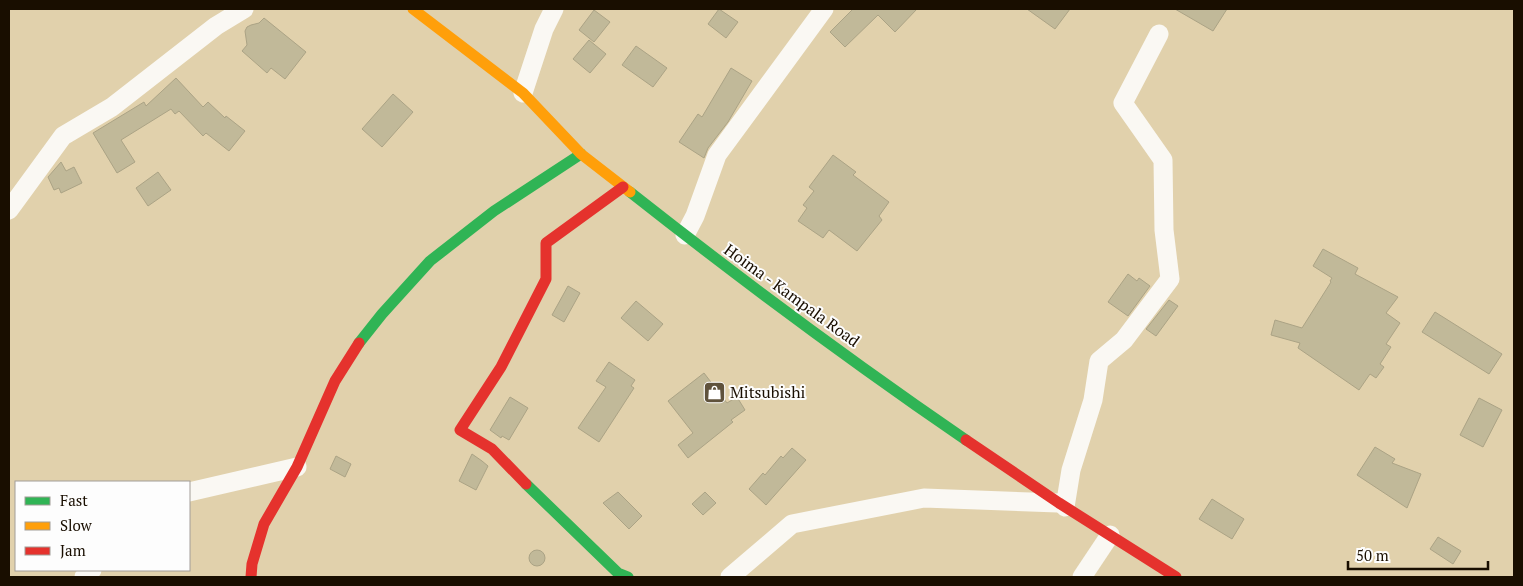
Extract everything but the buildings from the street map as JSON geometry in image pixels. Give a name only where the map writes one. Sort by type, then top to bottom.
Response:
[{"type":"street","points":[[9,210],[63,136],[112,108],[216,26],[244,9]]},
{"type":"street","name":"Hoima - Kampala Road","points":[[413,9],[523,93],[581,154],[707,253],[896,392],[1062,505],[1176,577]]},
{"type":"street","points":[[523,93],[544,29],[554,9]]},
{"type":"street","points":[[685,235],[695,216],[717,155],[824,9]]},
{"type":"street","points":[[730,577],[792,524],[924,498],[1062,505],[1093,400],[1099,361],[1124,340],[1170,279],[1164,230],[1163,160],[1123,103],[1159,34]]},
{"type":"street","points":[[251,577],[252,564],[264,524],[297,467],[335,380],[352,352],[382,314],[430,261],[494,211],[581,154]]},
{"type":"street","points":[[623,187],[546,242],[546,279],[501,367],[460,430],[492,449],[518,478],[618,572],[628,577]]},
{"type":"street","points":[[190,492],[297,467]]},
{"type":"street","points":[[1082,577],[1110,535]]},
{"type":"traffic: fast","points":[[359,343],[382,314],[430,261],[494,211],[581,154]]},
{"type":"traffic: fast","points":[[630,192],[796,319],[966,440]]},
{"type":"traffic: fast","points":[[526,484],[618,573],[628,577]]},
{"type":"traffic: slow","points":[[413,9],[523,93],[581,154],[630,192]]},
{"type":"traffic: jam","points":[[526,484],[492,449],[460,430],[501,367],[546,279],[546,243],[623,187]]},
{"type":"traffic: jam","points":[[251,577],[252,564],[264,524],[297,467],[335,381],[359,343]]},
{"type":"traffic: jam","points":[[966,440],[1059,503],[1176,577]]},
{"type":"place","name":"Mitsubishi","points":[[714,392]]}]
